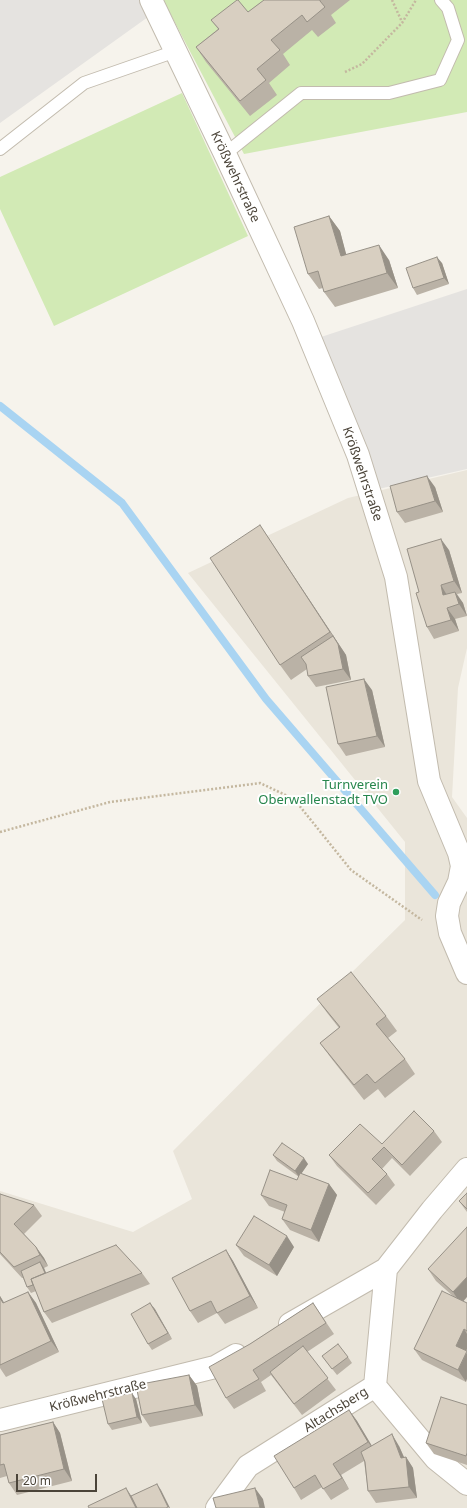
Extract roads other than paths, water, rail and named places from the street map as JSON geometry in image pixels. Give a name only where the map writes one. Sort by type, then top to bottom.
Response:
[{"type":"street","name":"Krößwehrstraße","points":[[151,0],[225,154],[302,321],[358,455],[396,577],[429,781],[463,852],[459,882],[449,903],[447,916],[450,933],[467,973]]},
{"type":"street","name":"Krößwehrstraße","points":[[0,1420],[215,1367],[386,1268],[467,1169]]},
{"type":"street","points":[[375,1386],[386,1268]]},
{"type":"street","name":"Altachsberg","points":[[217,1508],[248,1466],[375,1386],[436,1459],[467,1484]]},
{"type":"lane","points":[[225,154],[301,93],[389,93],[440,80],[458,40],[448,8],[441,0]]},
{"type":"lane","points":[[0,149],[84,83],[176,51]]},
{"type":"waterway","points":[[0,406],[122,503],[266,699],[435,895]]},
{"type":"place","name":"Turnverein Oberwallenstadt TVO","points":[[396,792]]}]
